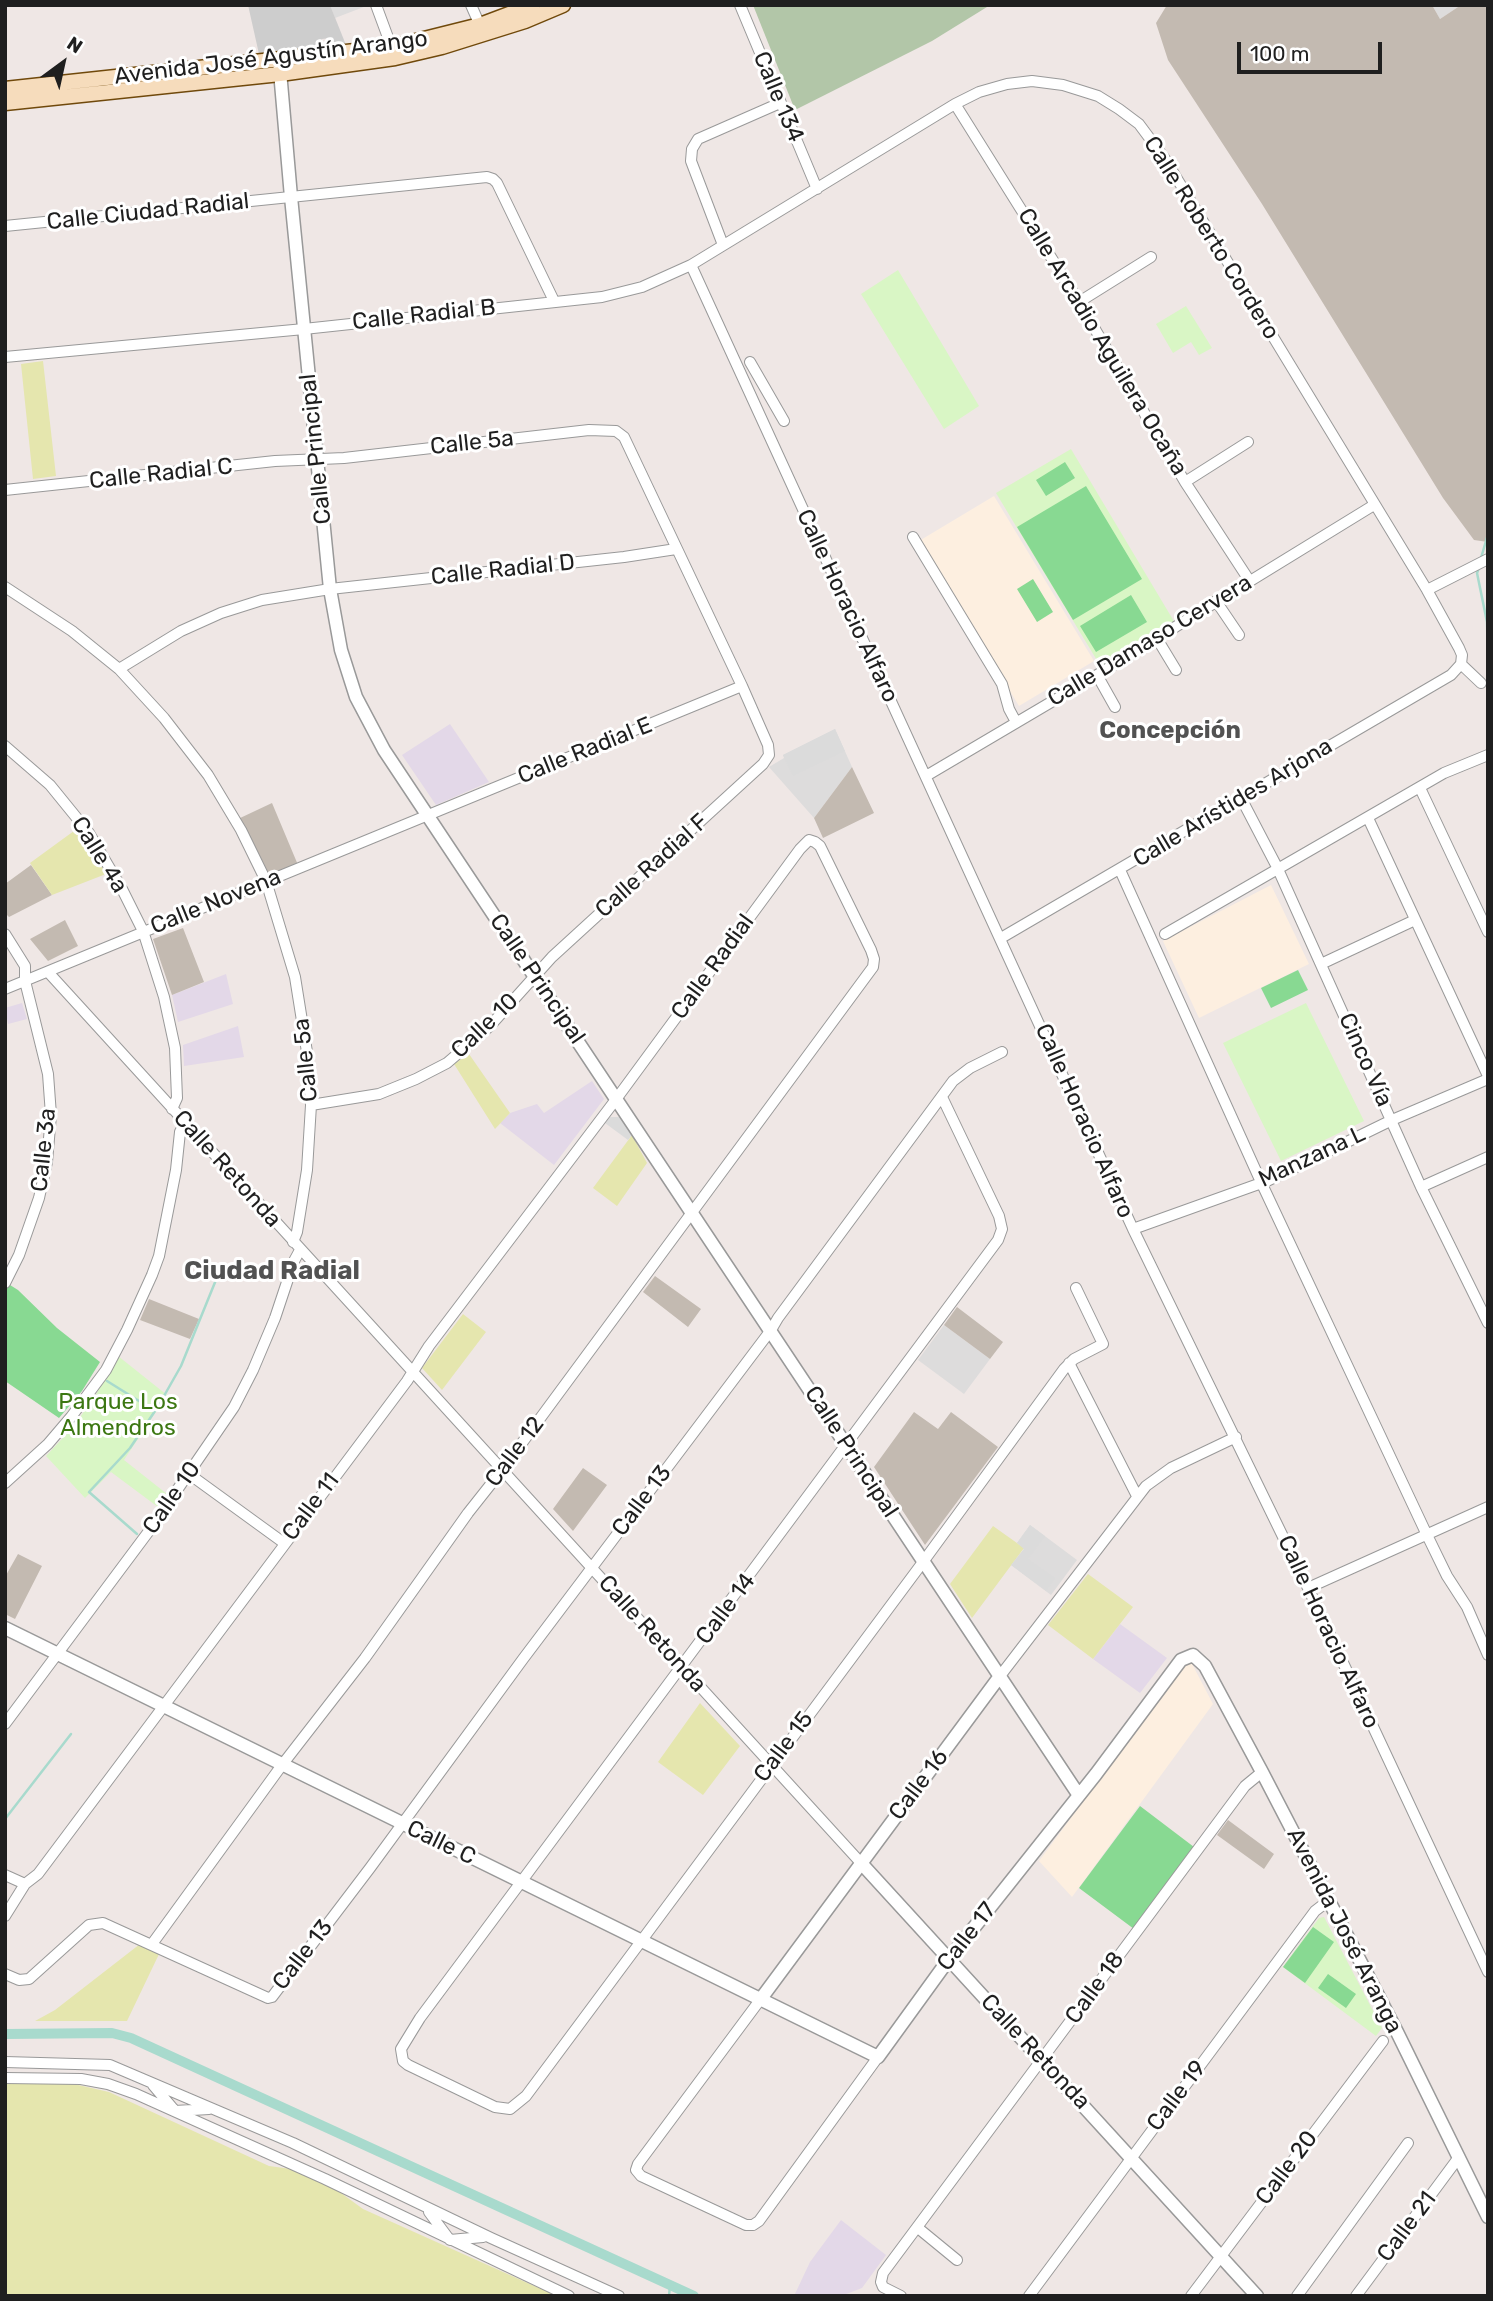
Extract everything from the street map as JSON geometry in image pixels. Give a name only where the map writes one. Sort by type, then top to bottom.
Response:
[{"type":"main road","name":"Avenida José Agustín Arango","points":[[482,29],[533,5]]},
{"type":"main road","name":"Avenida José Agustín Arango","points":[[5,103],[394,53],[482,29],[524,21],[563,5]]},
{"type":"main road","name":"Avenida José Agustín Arango","points":[[5,89],[280,67]]},
{"type":"street","points":[[376,5],[394,53]]},
{"type":"street","points":[[471,5],[482,29]]},
{"type":"street","name":"Calle 134","points":[[740,5],[817,188]]},
{"type":"street","name":"Calle Principal","points":[[280,67],[290,197],[330,589],[341,650],[356,697],[384,750],[1078,1794]]},
{"type":"street","name":"Calle Roberto Cordero","points":[[817,188],[955,104],[979,92],[1007,84],[1032,81],[1063,85],[1098,96],[1139,124],[1165,159],[1427,590],[1460,648],[1461,664]]},
{"type":"street","points":[[723,245],[691,161],[692,149],[698,139],[780,103]]},
{"type":"street","name":"Calle Arcadio Aguilera Ocaña","points":[[955,104],[1079,302],[1185,482],[1250,580]]},
{"type":"street","name":"Calle Ciudad Radial","points":[[5,226],[449,180],[493,178],[554,301]]},
{"type":"street","name":"Calle Radial B","points":[[5,357],[602,297],[642,287],[691,265],[817,188]]},
{"type":"street","points":[[1079,302],[1151,257]]},
{"type":"street","name":"Calle Horacio Alfaro","points":[[691,265],[1133,1229],[1236,1437],[1488,1972]]},
{"type":"street","points":[[750,362],[784,421]]},
{"type":"street","points":[[744,379],[756,373]]},
{"type":"street","name":"Calle 5a","points":[[317,459],[589,430],[616,431],[624,437],[676,549]]},
{"type":"street","points":[[1185,482],[1248,442]]},
{"type":"street","name":"Calle Radial C","points":[[5,490],[317,459]]},
{"type":"street","name":"Calle Damaso Cervera","points":[[926,776],[1374,505]]},
{"type":"street","points":[[913,537],[1002,684],[1016,722]]},
{"type":"street","points":[[676,549],[742,686]]},
{"type":"street","name":"Calle Radial D","points":[[118,669],[181,631],[221,613],[262,600],[330,589],[676,549]]},
{"type":"street","points":[[1427,590],[1483,561]]},
{"type":"street","name":"Calle 5a","points":[[5,587],[72,631],[118,669],[164,718],[208,775],[241,830],[266,881],[295,977],[307,1052],[311,1105],[307,1170],[297,1246]]},
{"type":"street","points":[[1216,601],[1238,635]]},
{"type":"street","points":[[1156,637],[1175,670]]},
{"type":"street","points":[[1461,664],[1481,683]]},
{"type":"street","name":"Calle Arístides Arjona","points":[[1001,938],[1451,676],[1461,664]]},
{"type":"street","points":[[1097,675],[1115,707]]},
{"type":"street","name":"Calle Radial F","points":[[535,977],[552,957],[763,764],[769,755],[768,746],[742,686]]},
{"type":"street","name":"Calle Radial E","points":[[428,816],[742,686]]},
{"type":"street","name":"Calle 4a","points":[[5,746],[50,785],[89,833],[143,931],[164,997],[175,1048],[177,1098],[173,1109]]},
{"type":"street","points":[[1165,934],[1444,773],[1488,755]]},
{"type":"street","points":[[1420,788],[1488,932]]},
{"type":"street","name":"Cinco Vía","points":[[1241,798],[1278,867],[1421,1187],[1488,1323]]},
{"type":"street","name":"Calle Novena","points":[[5,989],[428,816]]},
{"type":"street","points":[[1368,818],[1488,1077]]},
{"type":"street","name":"Calle Radial","points":[[617,1098],[806,842],[812,840],[820,846],[874,960]]},
{"type":"street","points":[[1120,870],[1267,1180],[1427,1535],[1447,1576],[1468,1607],[1488,1655]]},
{"type":"street","points":[[1321,964],[1415,920]]},
{"type":"street","name":"Calle 3a","points":[[5,934],[25,966],[25,981],[48,1074],[51,1115],[47,1162],[40,1198],[19,1255],[5,1283]]},
{"type":"street","name":"Calle 12","points":[[152,1944],[282,1765],[365,1658],[468,1513],[693,1213],[868,974],[874,960]]},
{"type":"street","name":"Calle Retonda","points":[[48,972],[1257,2296]]},
{"type":"street","name":"Calle 10","points":[[311,1105],[379,1094],[447,1063],[490,1026],[535,977]]},
{"type":"street","name":"Calle 13","points":[[152,1944],[269,1998],[370,1868],[942,1097],[960,1074],[1002,1052]]},
{"type":"street","name":"Manzana L","points":[[1133,1229],[1267,1180],[1392,1119],[1488,1077]]},
{"type":"street","name":"Calle 14","points":[[401,2056],[404,2042],[420,2018],[998,1240],[1002,1230],[999,1216],[942,1097]]},
{"type":"street","name":"Calle 11","points":[[5,1916],[25,1884],[38,1874],[429,1346],[617,1098]]},
{"type":"street","points":[[5,1483],[48,1444],[77,1409],[106,1370],[127,1330],[159,1256],[176,1170],[180,1132],[185,1123]]},
{"type":"street","points":[[1421,1187],[1488,1157]]},
{"type":"street","name":"Calle 10","points":[[5,1724],[189,1474],[234,1407],[275,1318],[297,1246]]},
{"type":"street","name":"Calle 15","points":[[401,2056],[408,2065],[495,2107],[510,2109],[526,2096],[1069,1363],[1103,1344],[1076,1288]]},
{"type":"street","points":[[1069,1363],[1137,1496]]},
{"type":"street","name":"Calle 16","points":[[753,2225],[746,2225],[641,2176],[636,2170],[638,2164],[1137,1496],[1159,1475],[1236,1437]]},
{"type":"street","points":[[189,1474],[284,1543]]},
{"type":"street","points":[[1308,1588],[1488,1507]]},
{"type":"street","name":"Calle C","points":[[5,1628],[878,2057]]},
{"type":"street","name":"Avenida José Aranga","points":[[1189,1655],[1197,1657],[1205,1666],[1262,1772],[1488,2217]]},
{"type":"street","name":"Calle 17","points":[[753,2225],[759,2221],[949,1959],[1096,1774],[1181,1660],[1189,1655]]},
{"type":"street","name":"Calle 18","points":[[901,2296],[883,2287],[882,2276],[1245,1786],[1262,1772]]},
{"type":"street","points":[[5,1875],[25,1884]]},
{"type":"street","name":"Calle 19","points":[[1029,2296],[1315,1911],[1328,1901]]},
{"type":"street","points":[[5,1974],[19,1980],[29,1979],[93,1923],[107,1924],[152,1944]]},
{"type":"street","name":"Calle 20","points":[[1191,2296],[1383,2041]]},
{"type":"street","points":[[5,2062],[110,2065],[141,2076],[619,2296]]},
{"type":"street","points":[[141,2076],[160,2092],[175,2111]]},
{"type":"street","points":[[5,2078],[81,2079],[108,2084],[175,2111],[325,2179],[569,2296]]},
{"type":"street","points":[[175,2111],[217,2110]]},
{"type":"street","points":[[1297,2296],[1408,2143]]},
{"type":"street","name":"Calle 21","points":[[1356,2296],[1459,2157]]},
{"type":"street","points":[[420,2204],[437,2220],[449,2240]]},
{"type":"street","points":[[918,2228],[957,2260]]},
{"type":"street","points":[[449,2240],[470,2236],[491,2238]]},
{"type":"shaded area","points":[[248,5],[330,5],[346,45],[332,46],[331,38],[322,39],[322,47],[259,54]]},
{"type":"shaded area","points":[[330,5],[369,5],[335,18]]},
{"type":"shaded area","points":[[1167,5],[1432,5],[1440,19],[1461,5],[1488,5],[1488,542],[1474,540],[1443,498],[1262,204],[1168,60],[1156,23]]},
{"type":"shaded area","points":[[1432,5],[1461,5],[1440,19]]},
{"type":"shaded area","points":[[994,496],[1094,661],[1019,706],[919,541]]},
{"type":"shaded area","points":[[450,724],[489,782],[436,805],[402,755]]},
{"type":"shaded area","points":[[835,729],[852,767],[814,818],[769,767],[784,758],[783,755]]},
{"type":"shaded area","points":[[835,729],[845,751],[793,776],[783,755]]},
{"type":"shaded area","points":[[852,767],[874,813],[823,838],[814,818]]},
{"type":"shaded area","points":[[272,803],[298,865],[271,873],[265,870],[238,819]]},
{"type":"shaded area","points":[[31,865],[52,895],[9,917],[5,913],[5,884]]},
{"type":"shaded area","points":[[1271,885],[1309,964],[1199,1018],[1163,941]]},
{"type":"shaded area","points":[[65,920],[78,946],[48,961],[30,939]]},
{"type":"shaded area","points":[[183,928],[204,982],[172,995],[153,939]]},
{"type":"shaded area","points":[[226,974],[233,1004],[178,1022],[172,995]]},
{"type":"shaded area","points":[[22,1003],[27,1019],[8,1024],[5,1008]]},
{"type":"shaded area","points":[[238,1026],[244,1057],[184,1066],[183,1045]]},
{"type":"shaded area","points":[[592,1081],[604,1099],[554,1165],[500,1123],[510,1113],[537,1104],[544,1113]]},
{"type":"shaded area","points":[[610,1117],[620,1117],[632,1135],[628,1140],[605,1123]]},
{"type":"shaded area","points":[[655,1276],[701,1309],[688,1327],[643,1292]]},
{"type":"shaded area","points":[[149,1299],[199,1319],[190,1339],[140,1320]]},
{"type":"shaded area","points":[[957,1307],[1003,1342],[990,1359],[944,1325]]},
{"type":"shaded area","points":[[944,1325],[990,1359],[964,1394],[918,1360]]},
{"type":"shaded area","points":[[914,1412],[938,1429],[951,1412],[998,1447],[925,1545],[874,1467]]},
{"type":"shaded area","points":[[583,1468],[607,1485],[573,1531],[553,1509]]},
{"type":"shaded area","points":[[1030,1525],[1077,1560],[1051,1595],[1011,1565],[1024,1549],[1017,1543]]},
{"type":"shaded area","points":[[1030,1525],[1045,1536],[1028,1559],[1055,1578],[1046,1591],[1011,1565],[1024,1549],[1017,1543]]},
{"type":"shaded area","points":[[18,1554],[42,1566],[15,1619],[5,1614],[5,1577]]},
{"type":"shaded area","points":[[1120,1624],[1167,1658],[1140,1693],[1093,1659]]},
{"type":"shaded area","points":[[1191,1662],[1213,1704],[1072,1897],[1039,1861],[1185,1664]]},
{"type":"shaded area","points":[[1228,1820],[1274,1854],[1264,1869],[1217,1835]]},
{"type":"shaded area","points":[[841,2220],[886,2255],[862,2288],[841,2296],[794,2296],[810,2262]]},
{"type":"green space","points":[[753,5],[987,7],[932,41],[795,110]]},
{"type":"green space","points":[[898,270],[979,406],[944,429],[861,294]]},
{"type":"green space","points":[[1186,306],[1212,348],[1199,355],[1191,342],[1173,353],[1156,324]]},
{"type":"green space","points":[[43,361],[56,476],[33,479],[21,364]]},
{"type":"green space","points":[[1071,449],[1175,623],[1101,667],[996,493]]},
{"type":"green space","points":[[1065,462],[1075,478],[1046,496],[1036,480]]},
{"type":"green space","points":[[1086,486],[1142,579],[1073,620],[1017,527]]},
{"type":"green space","points":[[1033,579],[1053,612],[1037,622],[1017,589]]},
{"type":"green space","points":[[1131,595],[1147,622],[1096,652],[1080,626]]},
{"type":"green space","points":[[78,828],[106,874],[52,895],[30,863]]},
{"type":"green space","points":[[1298,970],[1308,990],[1271,1008],[1261,988]]},
{"type":"green space","points":[[1306,1003],[1364,1121],[1281,1161],[1223,1043]]},
{"type":"green space","points":[[469,1054],[510,1113],[495,1129],[454,1064]]},
{"type":"green space","points":[[632,1135],[647,1163],[617,1206],[593,1188]]},
{"type":"green space","points":[[5,1269],[10,1285],[57,1328],[100,1362],[82,1391],[59,1418],[5,1381]]},
{"type":"green space","points":[[463,1314],[486,1332],[442,1390],[422,1368]]},
{"type":"green space","name":"Parque Los Almendros","points":[[118,1356],[167,1395],[124,1460],[167,1494],[158,1507],[111,1472],[85,1498],[46,1456],[73,1427]]},
{"type":"green space","points":[[993,1526],[1024,1548],[972,1618],[950,1584]]},
{"type":"green space","points":[[1088,1574],[1133,1607],[1093,1659],[1048,1625]]},
{"type":"green space","points":[[700,1703],[740,1746],[703,1795],[658,1762]]},
{"type":"green space","points":[[1140,1806],[1194,1847],[1134,1929],[1079,1888]]},
{"type":"green space","points":[[1324,1917],[1382,2028],[1376,2036],[1283,1967],[1319,1918]]},
{"type":"green space","points":[[1313,1927],[1334,1942],[1305,1983],[1283,1967]]},
{"type":"green space","points":[[140,1944],[160,1952],[127,2021],[35,2021],[55,2010]]},
{"type":"green space","points":[[1328,1974],[1356,1994],[1346,2008],[1318,1988]]},
{"type":"green space","points":[[65,2082],[109,2092],[269,2166],[291,2169],[330,2185],[363,2209],[561,2296],[5,2296],[5,2083]]},
{"type":"waterway","points":[[1481,558],[1488,534]]},
{"type":"waterway","points":[[1479,568],[1477,573],[1487,622],[1488,665]]},
{"type":"waterway","points":[[156,1410],[181,1366],[220,1270]]},
{"type":"waterway","points":[[107,1381],[155,1411],[130,1448],[89,1492],[137,1534]]},
{"type":"waterway","points":[[5,1819],[71,1734]]},
{"type":"waterway","points":[[5,2034],[112,2033],[131,2038],[694,2296]]},
{"type":"waterway","points":[[669,2296],[670,2285]]},
{"type":"district","name":"Concepción","points":[[1170,731]]},
{"type":"district","name":"Ciudad Radial","points":[[272,1271]]}]
